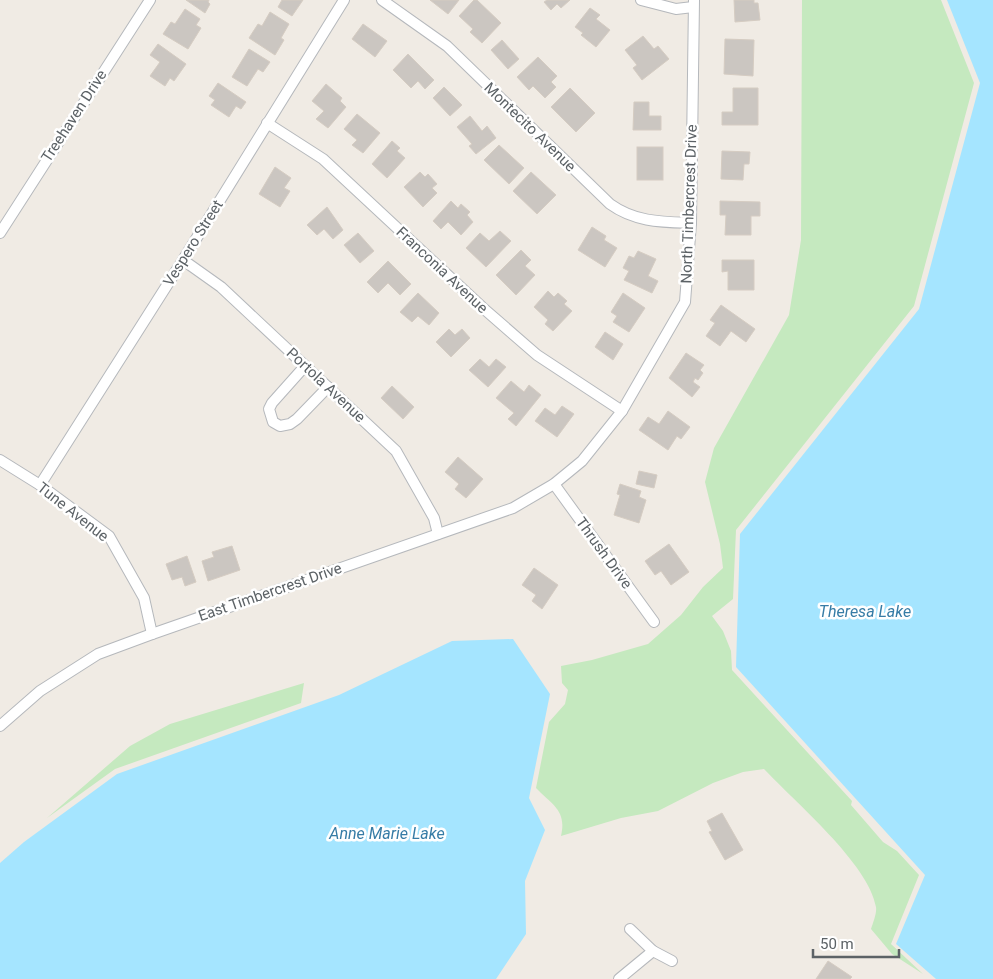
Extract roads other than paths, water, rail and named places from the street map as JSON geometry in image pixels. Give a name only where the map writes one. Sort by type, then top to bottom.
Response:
[{"type":"street","name":"Treehaven Drive","points":[[0,233],[150,0]]},
{"type":"street","name":"Vespero Street","points":[[40,485],[183,260],[344,0]]},
{"type":"street","name":"Montecito Avenue","points":[[382,0],[447,46],[604,198],[623,213],[650,221],[691,222]]},
{"type":"street","points":[[641,0],[676,9],[693,4]]},
{"type":"street","name":"North Timbercrest Drive","points":[[554,484],[582,461],[622,411],[684,302],[691,222],[693,4]]},
{"type":"street","name":"Franconia Avenue","points":[[267,123],[323,159],[530,350],[622,411]]},
{"type":"street","name":"Portola Avenue","points":[[183,260],[221,287],[396,451],[434,518],[438,534]]},
{"type":"street","points":[[305,366],[272,403],[269,409],[273,422],[280,426],[290,424],[328,387]]},
{"type":"street","name":"Tune Avenue","points":[[0,460],[40,485],[110,536],[144,598],[152,634]]},
{"type":"street","name":"East Timbercrest Drive","points":[[0,726],[40,690],[98,654],[513,508],[554,484]]},
{"type":"street","name":"Thrush Drive","points":[[554,484],[654,622]]},
{"type":"street","points":[[630,929],[653,951],[672,961]]},
{"type":"street","points":[[619,979],[653,951]]},
{"type":"water","name":"Theresa Lake","points":[[947,0],[993,0],[993,979],[936,979],[896,944],[925,875],[736,667],[740,534],[919,309],[980,83]]},
{"type":"water","name":"Anne Marie Lake","points":[[513,639],[550,694],[529,798],[545,830],[525,881],[526,934],[496,979],[0,979],[0,863],[24,842],[117,774],[339,695],[452,641]]}]
